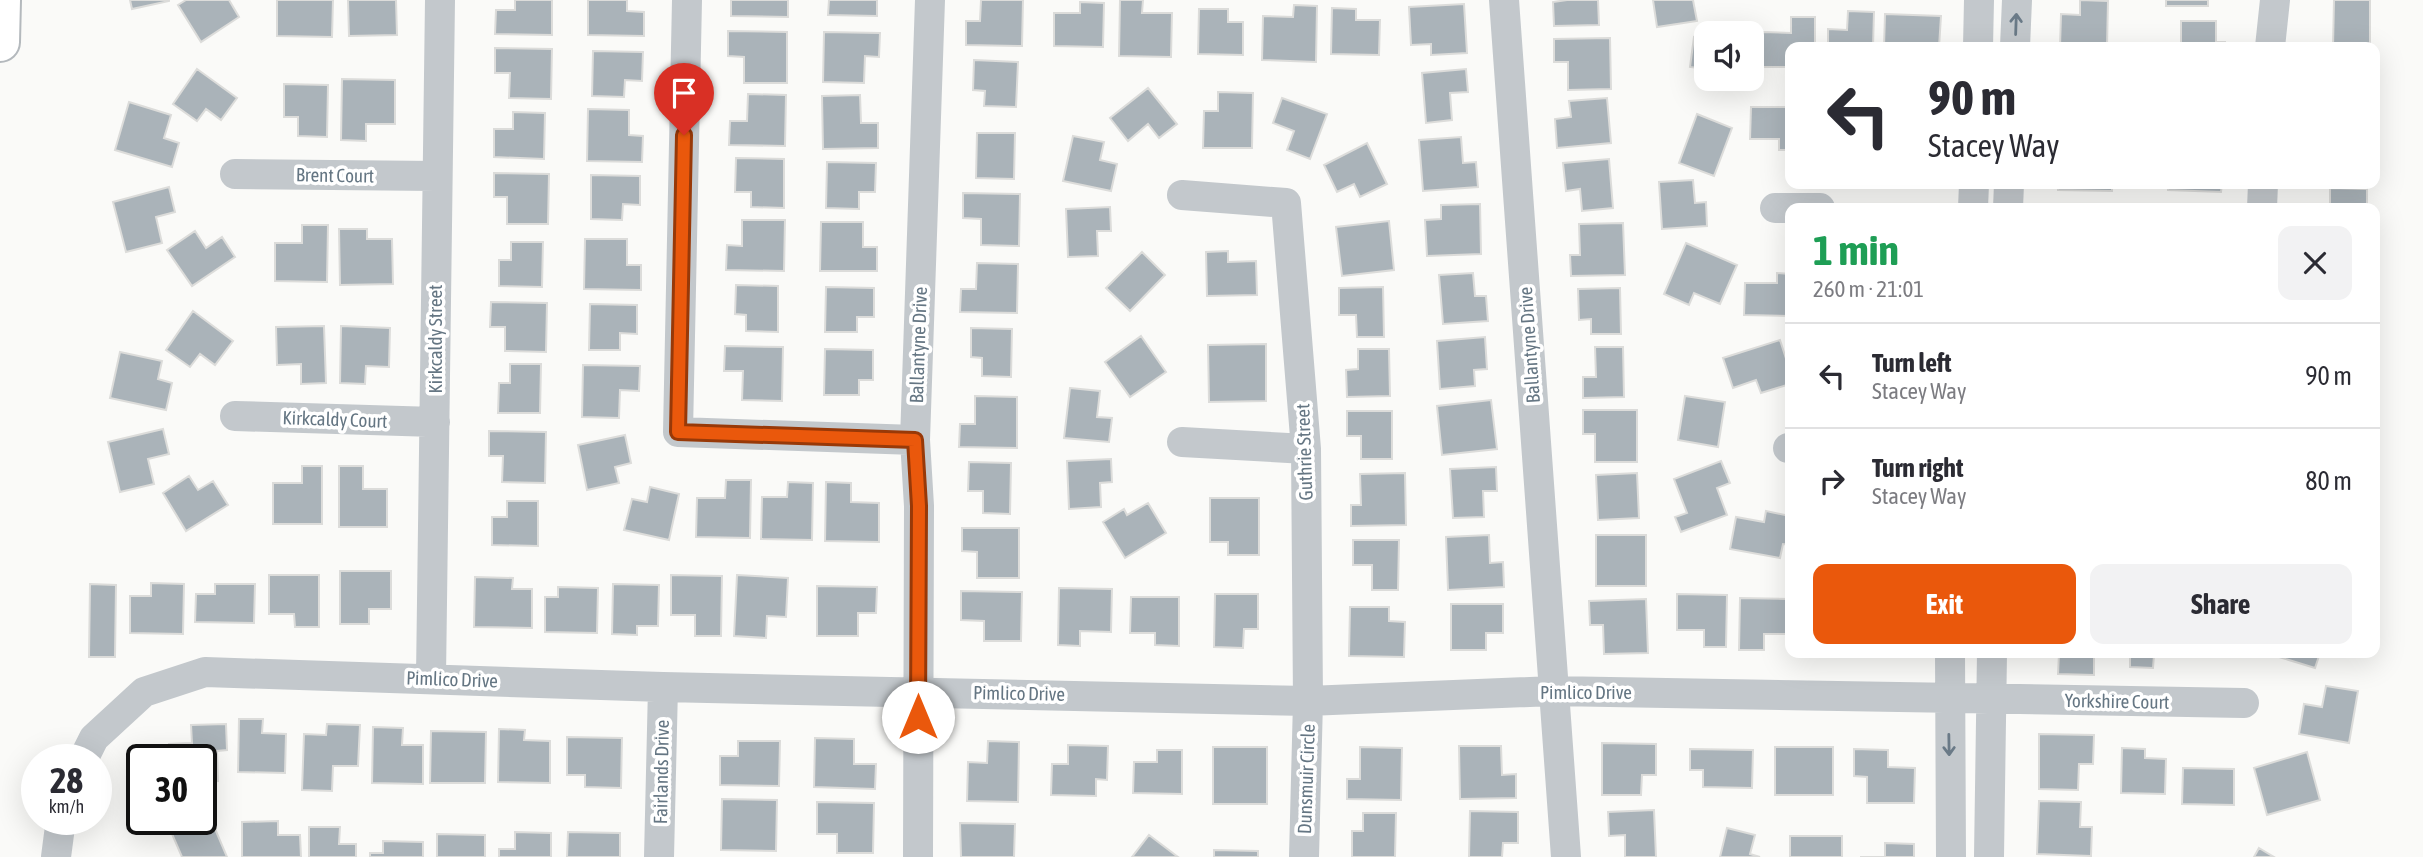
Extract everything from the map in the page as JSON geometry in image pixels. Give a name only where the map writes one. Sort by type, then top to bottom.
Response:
[{"type":"highway","points":[[0,42],[1,0]]},
{"type":"street","name":"Kirkcaldy Street","points":[[431,677],[439,0]]},
{"type":"street","points":[[687,0],[678,432],[915,440]]},
{"type":"street","name":"Ballantyne Drive","points":[[918,691],[919,506],[915,440],[930,0]]},
{"type":"street","name":"Ballantyne Drive","points":[[1504,0],[1566,857]]},
{"type":"street","points":[[1978,42],[1979,0]]},
{"type":"street","points":[[2015,42],[2017,0]]},
{"type":"street","points":[[2270,42],[2274,0]]},
{"type":"street","name":"Brent Court","points":[[234,174],[436,176]]},
{"type":"street","name":"Guthrie Street","points":[[1182,195],[1286,203],[1306,449],[1308,701]]},
{"type":"street","points":[[1775,208],[1785,208]]},
{"type":"street","name":"Kirkcaldy Court","points":[[235,416],[435,422]]},
{"type":"street","points":[[1182,442],[1306,449]]},
{"type":"street","points":[[1950,658],[1951,857]]},
{"type":"street","points":[[1989,857],[1992,658]]},
{"type":"street","name":"Pimlico Drive","points":[[91,744],[94,738],[144,692],[205,672],[431,677],[663,687],[1308,701],[1553,691],[1990,699]]},
{"type":"street","name":"Fairlands Drive","points":[[659,857],[663,687]]},
{"type":"street","points":[[918,691],[918,857]]},
{"type":"street","name":"Yorkshire Court","points":[[1990,699],[2244,703]]},
{"type":"street","name":"Dunsmuir Circle","points":[[1304,857],[1308,701]]},
{"type":"street","points":[[56,857],[59,835]]},
{"type":"building","points":[[130,0],[169,0],[169,1],[132,9]]},
{"type":"building","points":[[186,0],[229,0],[239,17],[201,42],[178,5]]},
{"type":"building","points":[[277,0],[333,0],[332,37],[277,36]]},
{"type":"building","points":[[348,0],[396,0],[397,35],[349,36]]},
{"type":"building","points":[[515,0],[552,0],[552,35],[495,34],[496,10],[515,10]]},
{"type":"building","points":[[588,0],[627,0],[627,11],[644,12],[644,36],[588,35]]},
{"type":"building","points":[[731,0],[788,0],[788,17],[731,16]]},
{"type":"building","points":[[829,0],[877,0],[877,16],[828,15]]},
{"type":"building","points":[[981,0],[1023,0],[1022,46],[966,45],[966,21],[980,21]]},
{"type":"building","points":[[1120,0],[1143,0],[1142,13],[1172,13],[1171,57],[1119,56]]},
{"type":"building","points":[[1598,0],[1599,25],[1554,26],[1553,2]]},
{"type":"building","points":[[1653,0],[1693,0],[1697,21],[1657,27]]},
{"type":"building","points":[[2080,0],[2108,1],[2107,42],[2060,42],[2061,14],[2080,15]]},
{"type":"building","points":[[2166,0],[2208,0],[2208,6],[2166,6]]},
{"type":"building","points":[[2334,0],[2370,0],[2370,42],[2333,42]]},
{"type":"building","points":[[1080,2],[1104,3],[1103,47],[1054,46],[1054,13],[1080,13]]},
{"type":"building","points":[[1464,4],[1467,53],[1431,55],[1431,44],[1411,45],[1409,7]]},
{"type":"building","points":[[1294,5],[1317,6],[1316,62],[1262,60],[1263,16],[1293,17]]},
{"type":"building","points":[[1332,8],[1356,9],[1356,20],[1380,20],[1379,55],[1331,54]]},
{"type":"building","points":[[1199,9],[1228,9],[1228,22],[1243,22],[1243,55],[1198,54]]},
{"type":"building","points":[[1848,11],[1874,12],[1873,42],[1828,42],[1828,29],[1847,30]]},
{"type":"building","points":[[1885,14],[1941,16],[1939,42],[1884,42]]},
{"type":"building","points":[[1791,17],[1815,17],[1815,42],[1785,42],[1785,67],[1764,67],[1764,32],[1791,33]]},
{"type":"building","points":[[2181,21],[2216,21],[2216,42],[2181,42]]},
{"type":"building","points":[[728,31],[787,32],[787,83],[744,83],[744,57],[728,56]]},
{"type":"building","points":[[824,32],[880,33],[879,57],[865,56],[864,83],[823,82]]},
{"type":"building","points":[[1694,37],[1694,68],[1690,67]]},
{"type":"building","points":[[1610,38],[1611,89],[1568,90],[1568,62],[1554,62],[1554,39]]},
{"type":"building","points":[[495,48],[552,49],[551,99],[509,98],[510,73],[495,73]]},
{"type":"building","points":[[593,51],[643,52],[642,81],[625,80],[624,97],[592,96]]},
{"type":"building","points":[[974,60],[1018,62],[1016,107],[984,106],[985,91],[973,90]]},
{"type":"building","points":[[197,69],[237,98],[221,120],[206,109],[197,121],[173,104]]},
{"type":"building","points":[[1466,69],[1468,92],[1450,93],[1452,120],[1426,123],[1422,73]]},
{"type":"building","points":[[342,79],[395,80],[395,124],[366,124],[366,141],[341,140]]},
{"type":"building","points":[[284,84],[328,85],[327,137],[298,136],[298,117],[284,117]]},
{"type":"building","points":[[1148,88],[1177,124],[1159,138],[1148,124],[1128,141],[1110,118]]},
{"type":"building","points":[[1218,92],[1253,93],[1252,148],[1203,148],[1204,111],[1218,111]]},
{"type":"building","points":[[748,94],[786,95],[785,146],[729,145],[730,121],[747,121]]},
{"type":"building","points":[[860,95],[861,123],[878,123],[878,148],[823,149],[822,96]]},
{"type":"building","points":[[1282,98],[1327,114],[1310,159],[1287,150],[1294,131],[1273,123]]},
{"type":"building","points":[[1607,98],[1611,143],[1557,148],[1555,119],[1571,117],[1569,101]]},
{"type":"building","points":[[129,102],[171,115],[164,138],[179,143],[172,167],[115,150]]},
{"type":"building","points":[[1751,107],[1785,107],[1785,150],[1779,150],[1779,139],[1750,139]]},
{"type":"building","points":[[588,109],[629,110],[629,135],[643,136],[642,162],[587,161]]},
{"type":"building","points":[[513,112],[545,113],[544,159],[494,157],[494,129],[513,129]]},
{"type":"building","points":[[1697,114],[1732,128],[1714,176],[1679,163]]},
{"type":"building","points":[[977,133],[1015,133],[1014,179],[976,178]]},
{"type":"building","points":[[1073,136],[1104,142],[1100,160],[1117,164],[1111,191],[1063,181]]},
{"type":"building","points":[[1461,137],[1463,163],[1476,162],[1478,187],[1423,191],[1419,140]]},
{"type":"building","points":[[1367,143],[1387,184],[1360,197],[1354,184],[1337,192],[1324,165]]},
{"type":"building","points":[[736,158],[784,159],[784,208],[751,207],[751,192],[735,192]]},
{"type":"building","points":[[1609,159],[1613,208],[1582,211],[1580,189],[1566,191],[1563,163]]},
{"type":"building","points":[[827,162],[876,163],[875,192],[859,192],[859,209],[826,208]]},
{"type":"building","points":[[494,173],[549,174],[548,224],[507,224],[507,197],[494,197]]},
{"type":"building","points":[[591,175],[640,176],[640,205],[623,204],[622,220],[591,219]]},
{"type":"building","points":[[1693,180],[1695,203],[1706,202],[1707,226],[1662,229],[1659,182]]},
{"type":"building","points":[[169,187],[175,212],[156,217],[162,243],[126,252],[113,202]]},
{"type":"building","points":[[2112,189],[2112,191],[2058,190]]},
{"type":"building","points":[[2168,189],[2221,189],[2221,192]]},
{"type":"building","points":[[2330,189],[2367,189],[2367,203],[2330,203]]},
{"type":"building","points":[[963,193],[1020,194],[1019,246],[981,245],[981,219],[963,218]]},
{"type":"building","points":[[1480,204],[1481,254],[1427,256],[1425,220],[1441,219],[1441,205]]},
{"type":"building","points":[[1110,207],[1111,231],[1097,231],[1098,256],[1068,257],[1066,209]]},
{"type":"building","points":[[742,220],[785,220],[784,271],[726,270],[727,245],[742,246]]},
{"type":"building","points":[[1389,221],[1394,270],[1342,276],[1336,227]]},
{"type":"building","points":[[821,222],[863,222],[863,247],[877,247],[877,271],[820,271]]},
{"type":"building","points":[[1623,223],[1625,275],[1571,276],[1570,255],[1580,255],[1579,224]]},
{"type":"building","points":[[302,225],[328,225],[327,282],[275,281],[275,243],[302,243]]},
{"type":"building","points":[[339,229],[367,229],[367,239],[392,239],[393,284],[340,285]]},
{"type":"building","points":[[195,231],[206,248],[222,237],[235,257],[192,286],[167,250]]},
{"type":"building","points":[[585,239],[627,239],[627,265],[641,265],[641,290],[584,289]]},
{"type":"building","points":[[511,242],[543,242],[542,287],[499,286],[499,260],[511,260]]},
{"type":"building","points":[[1686,243],[1737,265],[1720,304],[1694,293],[1689,305],[1664,294]]},
{"type":"building","points":[[1228,251],[1228,262],[1256,261],[1257,295],[1207,296],[1206,252]]},
{"type":"building","points":[[1142,252],[1165,275],[1130,311],[1106,288]]},
{"type":"building","points":[[977,263],[1018,264],[1017,313],[960,312],[961,289],[976,289]]},
{"type":"building","points":[[1473,273],[1475,296],[1486,296],[1488,321],[1443,324],[1439,275]]},
{"type":"building","points":[[1777,273],[1785,274],[1785,316],[1744,315],[1745,283],[1777,283]]},
{"type":"building","points":[[736,285],[778,286],[778,332],[746,331],[746,315],[735,314]]},
{"type":"building","points":[[826,287],[874,288],[874,317],[857,317],[857,332],[825,332]]},
{"type":"building","points":[[1383,287],[1384,337],[1357,337],[1356,315],[1339,315],[1339,288]]},
{"type":"building","points":[[1620,288],[1621,334],[1591,334],[1591,319],[1579,320],[1578,289]]},
{"type":"building","points":[[491,302],[547,303],[546,352],[505,351],[505,327],[490,327]]},
{"type":"building","points":[[590,304],[637,305],[637,334],[620,333],[620,350],[589,350]]},
{"type":"building","points":[[193,311],[233,341],[215,365],[200,354],[190,367],[166,350]]},
{"type":"building","points":[[324,326],[326,383],[301,384],[301,364],[277,365],[276,327]]},
{"type":"building","points":[[341,326],[390,328],[389,367],[366,366],[365,384],[340,383]]},
{"type":"building","points":[[971,328],[1012,329],[1011,377],[982,376],[982,358],[971,357]]},
{"type":"building","points":[[1141,336],[1166,372],[1130,397],[1105,362]]},
{"type":"building","points":[[1485,337],[1487,369],[1474,370],[1475,386],[1440,389],[1437,341]]},
{"type":"building","points":[[1780,340],[1785,356],[1785,386],[1761,393],[1756,380],[1733,388],[1723,358]]},
{"type":"building","points":[[1266,344],[1266,401],[1209,402],[1208,345]]},
{"type":"building","points":[[725,346],[783,347],[782,401],[742,400],[743,371],[724,371]]},
{"type":"building","points":[[1595,347],[1623,347],[1624,397],[1583,398],[1583,377],[1596,377]]},
{"type":"building","points":[[825,349],[873,350],[873,380],[859,380],[859,395],[824,395]]},
{"type":"building","points":[[1358,349],[1389,349],[1390,396],[1347,397],[1346,370],[1358,369]]},
{"type":"building","points":[[120,352],[162,361],[158,379],[172,383],[166,410],[110,398]]},
{"type":"building","points":[[510,364],[541,364],[540,413],[498,413],[499,383],[510,383]]},
{"type":"building","points":[[583,365],[640,366],[639,391],[620,390],[619,418],[582,417]]},
{"type":"building","points":[[1070,388],[1100,391],[1097,417],[1112,418],[1109,442],[1064,438]]},
{"type":"building","points":[[975,396],[1017,397],[1017,448],[959,447],[960,424],[975,424]]},
{"type":"building","points":[[1685,396],[1725,402],[1718,447],[1678,440]]},
{"type":"building","points":[[1491,400],[1497,449],[1442,455],[1437,406]]},
{"type":"building","points":[[1583,410],[1637,410],[1637,462],[1595,462],[1595,434],[1583,434]]},
{"type":"building","points":[[1347,411],[1392,411],[1392,459],[1361,459],[1361,436],[1347,436]]},
{"type":"building","points":[[163,429],[169,454],[148,459],[154,484],[120,492],[108,442]]},
{"type":"building","points":[[489,431],[546,432],[545,483],[502,482],[503,456],[489,456]]},
{"type":"building","points":[[625,435],[631,463],[615,467],[619,483],[587,490],[578,445]]},
{"type":"building","points":[[1111,459],[1112,482],[1100,483],[1101,507],[1069,509],[1067,461]]},
{"type":"building","points":[[1721,461],[1730,483],[1717,488],[1727,515],[1681,532],[1675,517],[1687,513],[1674,479]]},
{"type":"building","points":[[969,462],[1011,463],[1010,514],[983,513],[983,491],[968,491]]},
{"type":"building","points":[[302,466],[322,466],[322,524],[273,524],[273,483],[302,483]]},
{"type":"building","points":[[339,466],[363,466],[363,489],[387,489],[387,527],[339,527]]},
{"type":"building","points":[[1496,467],[1497,491],[1483,491],[1484,517],[1453,518],[1450,469]]},
{"type":"building","points":[[1405,473],[1406,525],[1351,526],[1351,505],[1361,505],[1360,474]]},
{"type":"building","points":[[1637,473],[1639,518],[1598,520],[1596,475]]},
{"type":"building","points":[[189,476],[198,490],[213,481],[228,505],[186,531],[163,493]]},
{"type":"building","points":[[726,480],[751,480],[750,538],[696,537],[697,498],[725,498]]},
{"type":"building","points":[[788,482],[813,483],[812,540],[761,539],[762,497],[787,497]]},
{"type":"building","points":[[826,482],[851,483],[851,502],[879,503],[879,542],[825,541]]},
{"type":"building","points":[[650,487],[679,494],[669,540],[624,530],[632,499],[647,502]]},
{"type":"building","points":[[1210,498],[1259,498],[1259,555],[1228,555],[1228,542],[1210,542]]},
{"type":"building","points":[[507,501],[538,501],[538,546],[492,545],[492,517],[507,517]]},
{"type":"building","points":[[1148,503],[1166,533],[1125,558],[1103,522],[1124,509],[1127,515]]},
{"type":"building","points":[[1766,511],[1785,515],[1785,544],[1780,558],[1730,549],[1736,517],[1764,522]]},
{"type":"building","points":[[962,528],[1019,528],[1019,578],[977,578],[977,552],[962,551]]},
{"type":"building","points":[[1489,535],[1490,563],[1503,562],[1504,587],[1448,590],[1446,537]]},
{"type":"building","points":[[1596,535],[1646,535],[1646,586],[1596,586]]},
{"type":"building","points":[[1353,540],[1399,540],[1398,590],[1372,590],[1372,565],[1353,565]]},
{"type":"building","points":[[340,571],[391,571],[391,609],[369,609],[369,624],[340,624]]},
{"type":"building","points":[[269,575],[319,575],[319,627],[295,627],[294,614],[269,614]]},
{"type":"building","points":[[671,575],[722,576],[721,636],[695,636],[695,615],[671,615]]},
{"type":"building","points":[[737,575],[788,578],[786,617],[767,616],[766,638],[734,636]]},
{"type":"building","points":[[475,577],[513,578],[512,589],[532,589],[532,628],[474,627]]},
{"type":"building","points":[[151,583],[184,584],[183,634],[130,633],[130,596],[151,596]]},
{"type":"building","points":[[90,584],[116,585],[115,657],[89,657]]},
{"type":"building","points":[[215,584],[255,584],[254,623],[195,622],[196,594],[215,594]]},
{"type":"building","points":[[613,584],[659,585],[658,626],[637,626],[637,635],[612,634]]},
{"type":"building","points":[[817,586],[877,587],[876,613],[858,613],[858,636],[817,636]]},
{"type":"building","points":[[558,587],[598,588],[597,633],[545,632],[545,597],[558,597]]},
{"type":"building","points":[[1059,588],[1112,589],[1111,632],[1080,631],[1080,646],[1058,645]]},
{"type":"building","points":[[961,591],[1022,592],[1021,641],[984,641],[984,621],[961,620]]},
{"type":"building","points":[[1215,594],[1258,594],[1258,629],[1244,629],[1243,648],[1214,647]]},
{"type":"building","points":[[1677,594],[1727,595],[1726,647],[1704,647],[1704,630],[1677,630]]},
{"type":"building","points":[[1131,597],[1179,597],[1179,646],[1155,645],[1155,633],[1130,633]]},
{"type":"building","points":[[1740,598],[1785,599],[1785,634],[1764,634],[1764,650],[1739,650]]},
{"type":"building","points":[[1646,599],[1648,653],[1604,654],[1603,625],[1590,625],[1589,601]]},
{"type":"building","points":[[1451,604],[1503,604],[1503,633],[1486,633],[1486,650],[1451,650]]},
{"type":"building","points":[[1350,607],[1389,607],[1389,621],[1405,622],[1404,657],[1349,656]]},
{"type":"building","points":[[2059,658],[2094,658],[2094,675],[2058,674]]},
{"type":"building","points":[[2130,658],[2154,658],[2153,668],[2130,667]]},
{"type":"building","points":[[2282,658],[2318,658],[2315,668]]},
{"type":"building","points":[[2326,686],[2358,691],[2349,743],[2299,734],[2304,704],[2322,707]]},
{"type":"building","points":[[239,719],[263,719],[262,733],[286,734],[285,773],[238,772]]},
{"type":"building","points":[[226,724],[227,750],[217,751],[217,744],[169,744],[192,743],[191,725]]},
{"type":"building","points":[[327,724],[360,725],[358,766],[333,766],[332,791],[302,790],[304,734],[326,735]]},
{"type":"building","points":[[373,727],[403,728],[402,745],[423,745],[423,784],[372,783]]},
{"type":"building","points":[[499,729],[525,730],[524,740],[550,741],[550,783],[498,782]]},
{"type":"building","points":[[431,731],[486,732],[485,783],[430,783]]},
{"type":"building","points":[[2039,734],[2094,735],[2093,764],[2079,764],[2078,790],[2039,789]]},
{"type":"building","points":[[567,737],[622,738],[621,788],[585,787],[585,775],[567,775]]},
{"type":"building","points":[[815,738],[854,739],[854,764],[876,764],[875,789],[814,787]]},
{"type":"building","points":[[738,741],[780,741],[779,786],[720,785],[720,756],[738,756]]},
{"type":"building","points":[[988,741],[1019,742],[1018,802],[967,801],[968,762],[987,763]]},
{"type":"building","points":[[1602,743],[1656,744],[1656,775],[1642,775],[1641,795],[1602,795]]},
{"type":"building","points":[[1068,745],[1108,746],[1107,780],[1096,779],[1096,796],[1051,795],[1052,764],[1068,764]]},
{"type":"building","points":[[1459,746],[1501,746],[1502,775],[1516,774],[1516,798],[1460,799]]},
{"type":"building","points":[[1213,747],[1267,747],[1267,804],[1213,804]]},
{"type":"building","points":[[1360,747],[1402,748],[1401,800],[1347,799],[1347,779],[1360,779]]},
{"type":"building","points":[[1775,747],[1833,747],[1833,795],[1775,795]]},
{"type":"building","points":[[2122,748],[2145,749],[2145,758],[2166,759],[2165,794],[2121,793]]},
{"type":"building","points":[[1690,749],[1753,750],[1752,788],[1703,787],[1703,770],[1690,770]]},
{"type":"building","points":[[1854,749],[1888,750],[1888,767],[1915,768],[1914,803],[1867,803],[1867,777],[1854,776]]},
{"type":"building","points":[[1157,750],[1182,750],[1182,794],[1133,793],[1134,762],[1157,762]]},
{"type":"building","points":[[2307,752],[2320,800],[2267,815],[2254,768]]},
{"type":"building","points":[[2183,768],[2234,769],[2234,805],[2182,804]]},
{"type":"building","points":[[722,799],[777,800],[776,851],[721,850]]},
{"type":"building","points":[[2039,801],[2081,802],[2080,827],[2092,827],[2091,856],[2037,854]]},
{"type":"building","points":[[817,802],[874,803],[873,853],[837,853],[837,834],[817,834]]},
{"type":"building","points":[[1654,810],[1656,857],[1625,857],[1625,835],[1609,836],[1608,812]]},
{"type":"building","points":[[1470,811],[1518,812],[1518,843],[1503,843],[1502,857],[1469,857]]},
{"type":"building","points":[[1363,813],[1396,813],[1395,857],[1352,857],[1352,831],[1363,831]]},
{"type":"building","points":[[278,821],[278,835],[300,835],[301,857],[242,857],[242,822]]},
{"type":"building","points":[[960,823],[1015,824],[1014,857],[961,857]]},
{"type":"building","points":[[309,827],[340,827],[339,844],[356,844],[356,857],[309,857]]},
{"type":"building","points":[[1727,828],[1755,835],[1750,854],[1760,857],[1720,857]]},
{"type":"building","points":[[515,832],[551,833],[551,857],[499,857],[499,849],[515,849]]},
{"type":"building","points":[[568,832],[620,833],[620,857],[567,857]]},
{"type":"building","points":[[217,834],[227,857],[182,857],[172,835]]},
{"type":"building","points":[[437,834],[485,835],[485,857],[437,857]]},
{"type":"building","points":[[1149,835],[1178,857],[1132,857]]},
{"type":"building","points":[[1790,836],[1842,836],[1842,857],[1790,857]]},
{"type":"building","points":[[383,841],[423,842],[423,857],[370,857],[370,853],[383,853]]},
{"type":"building","points":[[1885,843],[1914,844],[1914,857],[1885,857]]},
{"type":"building","points":[[2259,848],[2274,857],[2254,857]]},
{"type":"building","points":[[1214,850],[1258,851],[1258,857],[1214,857]]},
{"type":"route","points":[[684,135],[678,432],[915,440],[919,506],[918,717]]}]
